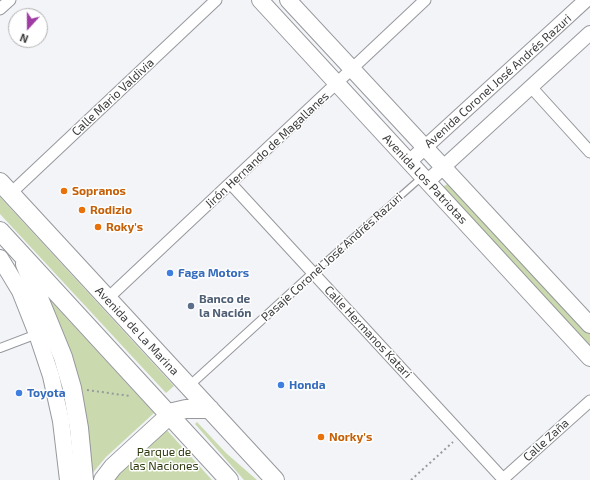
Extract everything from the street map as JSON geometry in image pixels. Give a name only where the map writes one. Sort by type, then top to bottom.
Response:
[{"type":"main road","name":"Avenida Los Patriotas","points":[[260,0],[590,358]]},
{"type":"main road","name":"Avenida Los Patriotas","points":[[288,0],[590,325]]},
{"type":"main road","name":"Avenida de La Marina","points":[[5,188],[275,480]]},
{"type":"main road","points":[[0,231],[229,480]]},
{"type":"main road","points":[[20,252],[63,357],[72,388],[79,428],[84,480]]},
{"type":"main road","points":[[0,258],[20,291],[37,334],[51,376],[61,421],[68,480]]},
{"type":"main road","points":[[104,480],[113,467],[170,415],[176,411],[186,409],[210,409]]},
{"type":"street","points":[[0,9],[10,0]]},
{"type":"street","name":"Calle Mario Valdivia","points":[[5,188],[216,0]]},
{"type":"street","name":"Jirón Hernando de Magallanes","points":[[107,299],[425,0]]},
{"type":"street","name":"Avenida Coronel José Andrés Razuri","points":[[409,162],[580,2]]},
{"type":"street","points":[[425,179],[444,168],[590,33]]},
{"type":"street","points":[[531,87],[590,152]]},
{"type":"street","name":"Calle Hermanos Katari","points":[[231,184],[504,479]]},
{"type":"street","name":"Pasaje Coronel José Andrés Razuri","points":[[189,386],[314,273]]},
{"type":"street","points":[[0,348],[37,334]]},
{"type":"street","name":"Calle Zaña","points":[[504,479],[590,400]]},
{"type":"lane","name":"Pasaje Coronel José Andrés Razuri","points":[[314,273],[425,179]]},
{"type":"path","points":[[72,388],[136,396]]},
{"type":"path","points":[[411,480],[462,434]]},
{"type":"green space","points":[[449,183],[590,334],[590,351],[441,188]]},
{"type":"green space","points":[[0,197],[174,386],[166,393],[0,214]]},
{"type":"green space","points":[[48,298],[154,413],[106,457],[91,475]]},
{"type":"green space","points":[[197,422],[226,453],[257,480],[244,480],[195,424]]},
{"type":"green space","name":"Parque de las Naciones","points":[[165,428],[212,480],[112,480]]},
{"type":"place","name":"Sopranos","points":[[64,191]]},
{"type":"place","name":"Rodizio","points":[[82,210]]},
{"type":"place","name":"Roky's","points":[[98,227]]},
{"type":"place","name":"Faga Motors","points":[[170,273]]},
{"type":"place","name":"Banco de la Nación","points":[[191,306]]},
{"type":"place","name":"Honda","points":[[281,385]]},
{"type":"place","name":"Toyota","points":[[19,393]]},
{"type":"place","name":"Norky's","points":[[321,437]]}]
